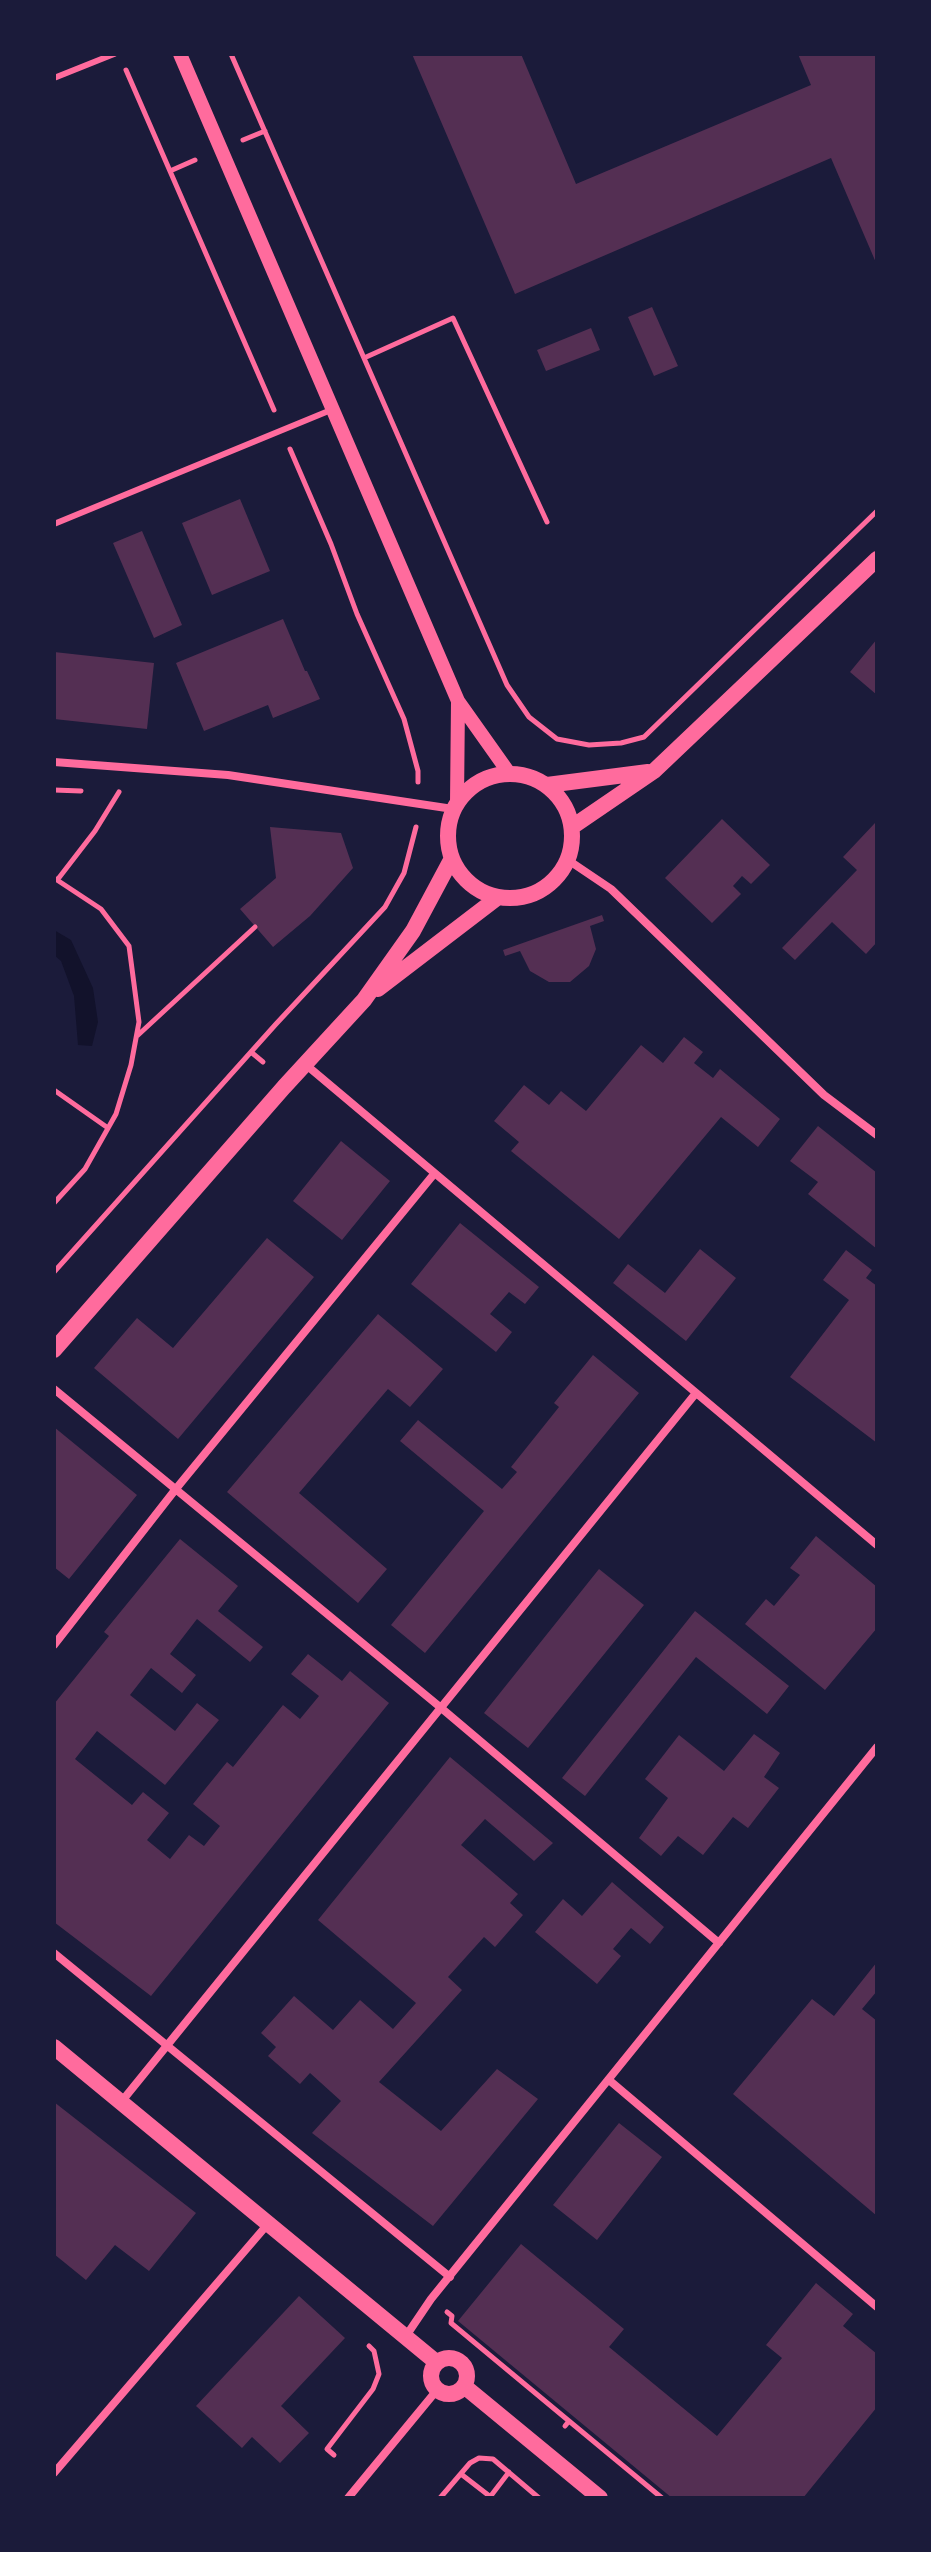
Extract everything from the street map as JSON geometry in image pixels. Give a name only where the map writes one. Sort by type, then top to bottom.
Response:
[{"type":"main road","points":[[572,827],[654,771],[877,559]]},
{"type":"main road","points":[[547,785],[654,771]]},
{"type":"main road","points":[[509,773],[527,776],[547,785],[562,802],[572,827],[573,842],[568,860],[558,876],[544,889],[521,898],[497,898],[477,889],[460,874],[451,860],[447,845],[448,823],[455,805],[478,782],[509,773]]},
{"type":"main road","points":[[54,1350],[364,1000],[413,931],[451,860]]},
{"type":"main road","points":[[364,1000],[497,898]]},
{"type":"main road","points":[[54,2047],[436,2362]]},
{"type":"main road","points":[[445,2358],[459,2361],[466,2371],[464,2386],[449,2394],[437,2390],[430,2375],[436,2362],[445,2358]]},
{"type":"main road","points":[[464,2386],[600,2498]]},
{"type":"street","points":[[180,54],[458,701],[509,773]]},
{"type":"street","points":[[54,762],[228,775],[455,805],[458,701]]},
{"type":"street","points":[[568,860],[611,889],[824,1095],[877,1135]]},
{"type":"street","points":[[305,1064],[877,1545]]},
{"type":"street","points":[[54,1645],[175,1490],[434,1174]]},
{"type":"street","points":[[54,1389],[440,1707],[719,1943]]},
{"type":"street","points":[[122,2101],[696,1393]]},
{"type":"street","points":[[406,2336],[450,2277],[877,1747]]},
{"type":"street","points":[[54,1953],[450,2277]]},
{"type":"street","points":[[609,2080],[877,2307]]},
{"type":"street","points":[[54,2473],[267,2225]]},
{"type":"street","points":[[348,2498],[437,2390]]},
{"type":"lane","points":[[54,78],[114,54]]},
{"type":"lane","points":[[54,524],[331,410]]},
{"type":"path","points":[[231,54],[507,685],[529,717],[557,739],[589,745],[621,743],[644,737],[877,511]]},
{"type":"path","points":[[132,83],[270,400]]},
{"type":"path","points":[[242,140],[265,131]]},
{"type":"path","points":[[170,171],[195,160]]},
{"type":"path","points":[[364,358],[453,318],[547,522]]},
{"type":"path","points":[[289,447],[357,614],[404,719],[418,771]]},
{"type":"path","points":[[54,790],[93,791]]},
{"type":"path","points":[[106,792],[133,793]]},
{"type":"path","points":[[54,1203],[85,1169],[116,1114],[139,1022],[129,946],[101,909],[56,878],[95,831],[119,792]]},
{"type":"path","points":[[54,1272],[385,907],[404,873],[417,820]]},
{"type":"path","points":[[405,828],[416,830]]},
{"type":"path","points":[[136,1036],[255,927]]},
{"type":"path","points":[[251,1052],[263,1062]]},
{"type":"path","points":[[54,1090],[108,1128]]},
{"type":"path","points":[[447,2312],[452,2316],[451,2323],[567,2424],[662,2498]]},
{"type":"path","points":[[334,2455],[327,2449],[373,2389],[379,2374],[374,2351],[364,2342]]},
{"type":"path","points":[[440,2498],[479,2458],[493,2459],[523,2479],[539,2498]]},
{"type":"path","points":[[461,2474],[491,2497],[509,2472]]},
{"type":"shaded area","points":[[54,930],[71,940],[93,988],[98,1022],[92,1046],[78,1045],[74,996],[61,961],[54,955]]},
{"type":"building","points":[[412,54],[521,54],[576,184],[811,85],[798,54],[877,54],[877,265],[831,158],[515,294]]},
{"type":"building","points":[[652,307],[678,366],[654,376],[628,317]]},
{"type":"building","points":[[591,328],[600,350],[546,371],[537,350]]},
{"type":"building","points":[[240,499],[270,571],[212,595],[182,523]]},
{"type":"building","points":[[142,531],[182,625],[154,638],[113,543]]},
{"type":"building","points":[[283,619],[320,699],[273,718],[268,705],[204,731],[176,663]]},
{"type":"building","points":[[877,639],[877,695],[850,672]]},
{"type":"building","points":[[54,652],[154,663],[147,729],[54,719]]},
{"type":"building","points":[[722,819],[770,865],[751,884],[742,876],[733,886],[741,894],[712,923],[665,878]]},
{"type":"building","points":[[875,823],[877,942],[866,954],[832,922],[795,960],[782,948],[857,870],[843,857]]},
{"type":"building","points":[[270,827],[341,833],[353,868],[310,916],[273,947],[240,909],[276,878]]},
{"type":"building","points":[[602,915],[604,921],[590,926],[596,949],[589,966],[570,982],[549,982],[530,971],[520,951],[505,956],[503,950]]},
{"type":"building","points":[[684,1037],[703,1052],[694,1063],[713,1078],[720,1069],[780,1119],[758,1147],[721,1117],[619,1239],[511,1151],[519,1142],[494,1121],[524,1085],[549,1105],[561,1091],[586,1111],[641,1045],[663,1063]]},
{"type":"building","points":[[818,1126],[877,1173],[877,1249],[808,1194],[818,1182],[790,1161]]},
{"type":"building","points":[[341,1141],[390,1181],[342,1240],[293,1201]]},
{"type":"building","points":[[460,1223],[539,1287],[525,1304],[509,1292],[490,1314],[512,1332],[496,1352],[411,1284]]},
{"type":"building","points":[[267,1238],[314,1277],[178,1439],[94,1368],[137,1318],[173,1348]]},
{"type":"building","points":[[700,1249],[736,1278],[686,1341],[613,1283],[628,1264],[665,1293]]},
{"type":"building","points":[[846,1250],[872,1270],[866,1278],[877,1286],[877,1443],[790,1377],[849,1300],[823,1280]]},
{"type":"building","points":[[378,1314],[443,1369],[410,1407],[388,1389],[299,1493],[387,1569],[358,1603],[227,1492]]},
{"type":"building","points":[[593,1355],[639,1393],[425,1653],[391,1625],[484,1511],[400,1441],[418,1420],[502,1489],[517,1472],[511,1467],[559,1407],[554,1403]]},
{"type":"building","points":[[54,1427],[137,1495],[69,1579],[54,1567]]},
{"type":"building","points":[[816,1536],[877,1587],[877,1628],[825,1690],[745,1624],[766,1599],[774,1606],[800,1575],[790,1568]]},
{"type":"building","points":[[180,1539],[238,1586],[218,1611],[263,1647],[250,1662],[197,1619],[170,1654],[196,1675],[182,1693],[151,1668],[130,1695],[175,1731],[197,1703],[219,1720],[165,1785],[97,1731],[75,1759],[132,1805],[143,1792],[169,1813],[147,1840],[170,1859],[189,1835],[204,1846],[220,1826],[193,1804],[227,1762],[233,1767],[283,1705],[300,1719],[319,1696],[291,1674],[308,1654],[342,1681],[350,1671],[389,1703],[151,1996],[54,1922],[54,1704],[109,1636],[104,1632]]},
{"type":"building","points":[[599,1569],[644,1605],[528,1748],[484,1713]]},
{"type":"building","points":[[695,1611],[789,1686],[767,1714],[696,1657],[585,1796],[562,1778]]},
{"type":"building","points":[[754,1734],[780,1753],[764,1777],[779,1788],[748,1828],[733,1817],[703,1855],[678,1836],[661,1856],[639,1838],[668,1798],[645,1779],[679,1735],[724,1771]]},
{"type":"building","points":[[450,1757],[553,1843],[534,1861],[485,1819],[461,1845],[518,1894],[510,1903],[523,1915],[495,1947],[484,1937],[448,1977],[462,1990],[379,2082],[441,2131],[497,2069],[538,2099],[433,2226],[312,2133],[341,2101],[310,2073],[300,2084],[268,2056],[276,2047],[261,2033],[294,1996],[333,2030],[360,2000],[393,2029],[416,2003],[318,1920]]},
{"type":"building","points":[[612,1882],[664,1927],[650,1944],[631,1928],[613,1949],[621,1956],[597,1984],[535,1932],[563,1899],[582,1916]]},
{"type":"building","points":[[877,1962],[877,1991],[862,2009],[877,2021],[877,2216],[733,2094],[812,1999],[834,2016]]},
{"type":"building","points":[[54,2102],[196,2213],[149,2271],[115,2245],[86,2280],[54,2254]]},
{"type":"building","points":[[619,2123],[662,2157],[597,2240],[553,2205]]},
{"type":"building","points":[[521,2244],[624,2329],[609,2347],[717,2436],[782,2358],[766,2345],[816,2283],[853,2314],[843,2326],[877,2354],[877,2407],[803,2498],[672,2498],[458,2321]]},
{"type":"building","points":[[299,2296],[345,2338],[281,2406],[309,2433],[280,2463],[252,2437],[242,2448],[196,2406]]}]
